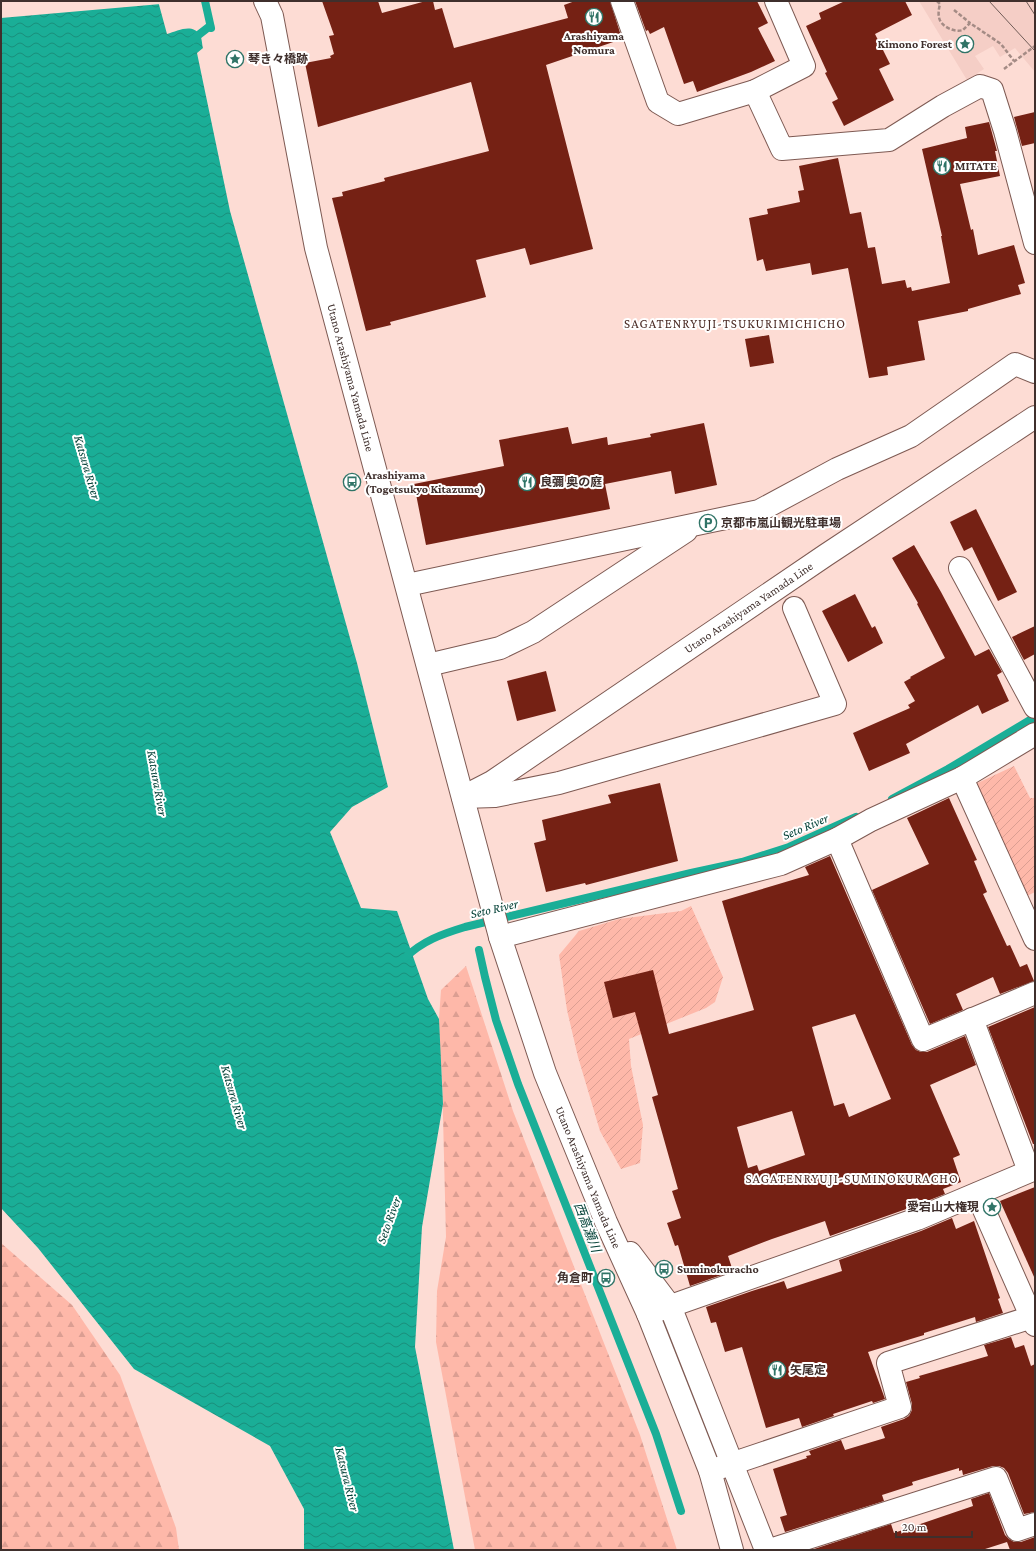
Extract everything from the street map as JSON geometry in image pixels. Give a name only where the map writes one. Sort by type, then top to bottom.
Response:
[{"type":"main road","name":"Utano Arashiyama Yamada Line","points":[[265,1],[272,16],[316,248],[500,937],[545,1073],[606,1222],[648,1314],[710,1471],[732,1550]]},
{"type":"main road","points":[[622,1],[658,102],[678,114],[755,91],[804,66],[776,1]]},
{"type":"main road","points":[[755,91],[782,149],[889,140],[943,106],[980,86],[992,90],[1005,131],[1035,243]]},
{"type":"main road","points":[[407,585],[759,511],[837,469],[912,436],[1015,364],[1035,372]]},
{"type":"main road","name":"Utano Arashiyama Yamada Line","points":[[463,797],[492,782],[826,555],[1035,417]]},
{"type":"main road","points":[[428,665],[500,648],[533,632],[697,524]]},
{"type":"main road","points":[[960,568],[1035,707]]},
{"type":"main road","points":[[463,797],[495,796],[560,782],[835,704],[794,608]]},
{"type":"main road","points":[[500,937],[781,864],[837,839],[871,820],[962,778],[1035,734]]},
{"type":"main road","points":[[962,778],[1016,893],[1035,939]]},
{"type":"main road","points":[[837,839],[923,1040],[1035,993]]},
{"type":"main road","points":[[648,1314],[917,1220],[1032,1170],[972,1019]]},
{"type":"main road","points":[[710,1471],[900,1407],[888,1363],[1033,1321],[977,1194]]},
{"type":"main road","points":[[606,1222],[670,1306],[766,1550]]},
{"type":"main road","points":[[770,1550],[996,1478],[1017,1530],[1035,1524]]},
{"type":"path","points":[[937,1],[940,4],[939,18],[942,24],[948,29],[962,30],[970,23]]},
{"type":"path","points":[[954,10],[1001,44],[1014,61]]},
{"type":"path","points":[[986,88],[995,76],[1035,46]]},
{"type":"shaded area","points":[[919,1],[1035,1],[1035,72],[1015,48],[1000,57],[993,46],[975,56],[984,69],[967,80]]},
{"type":"green space","points":[[1014,766],[1030,798],[1035,798],[1035,892],[1023,898],[969,787]]},
{"type":"green space","points":[[691,906],[723,977],[715,1002],[706,1008],[629,1039],[631,1066],[643,1125],[640,1163],[621,1169],[600,1131],[578,1057],[567,1010],[559,955],[579,931],[619,919],[681,911]]},
{"type":"green space","points":[[466,966],[513,1111],[640,1435],[677,1550],[475,1550],[436,1342],[437,1291],[446,1237],[442,1077],[438,1032],[441,990]]},
{"type":"green space","points":[[1,1243],[72,1305],[120,1375],[176,1528],[179,1550],[1,1550]]},
{"type":"water","name":"Katsura River","points":[[1,1],[158,1],[167,34],[185,29],[193,29],[197,31],[201,38],[203,48],[197,53],[230,211],[357,663],[388,787],[352,807],[330,832],[361,908],[397,911],[428,999],[439,1019],[443,1104],[422,1227],[415,1347],[454,1550],[304,1550],[304,1509],[270,1446],[134,1369],[38,1248],[1,1208]]},
{"type":"pier","points":[[1,1],[160,1],[161,4],[1,18]]},
{"type":"building","points":[[322,1],[378,1],[382,13],[426,1],[433,1],[435,10],[442,8],[454,48],[568,18],[564,5],[575,1],[610,1],[622,39],[546,65],[593,249],[530,265],[525,248],[476,260],[486,297],[390,322],[391,325],[366,331],[332,198],[343,196],[342,192],[385,181],[384,178],[489,151],[471,82],[318,127],[305,63],[331,58],[330,56],[334,54],[329,36],[334,35]]},
{"type":"building","points":[[635,1],[757,1],[768,23],[758,28],[775,61],[751,72],[697,92],[693,81],[684,84],[664,27],[650,34],[648,30],[646,31]]},
{"type":"building","points":[[845,1],[905,1],[912,15],[875,34],[890,64],[879,69],[894,100],[844,126],[832,102],[838,99],[825,73],[827,72],[806,26],[821,19],[819,13]]},
{"type":"building","points":[[1035,112],[1035,143],[1022,146],[1014,117]]},
{"type":"building","points":[[989,122],[997,151],[995,151],[1000,176],[960,184],[971,230],[973,229],[978,255],[1014,245],[1025,283],[1018,285],[1021,294],[968,309],[968,311],[918,321],[925,360],[887,367],[888,375],[869,378],[848,268],[812,275],[810,263],[766,271],[763,259],[757,261],[749,218],[768,214],[767,209],[800,202],[798,191],[804,190],[799,166],[838,158],[850,214],[861,212],[868,248],[875,247],[882,284],[905,280],[907,288],[911,287],[912,291],[950,283],[942,236],[922,149],[967,138],[965,127]]},
{"type":"building","points":[[769,335],[774,363],[750,367],[745,339]]},
{"type":"building","points":[[704,423],[717,485],[675,494],[671,471],[605,484],[610,509],[426,545],[414,484],[504,466],[499,440],[568,427],[572,444],[607,437],[608,445],[651,437],[650,434]]},
{"type":"building","points":[[976,509],[1017,592],[998,601],[972,547],[964,551],[950,522]]},
{"type":"building","points":[[914,545],[975,656],[989,649],[1002,672],[997,675],[1009,701],[982,714],[978,705],[906,744],[910,753],[869,771],[853,733],[910,708],[908,705],[915,701],[904,682],[911,678],[910,677],[945,658],[917,604],[918,603],[892,558]]},
{"type":"building","points":[[855,594],[872,628],[875,626],[883,643],[848,662],[822,611]]},
{"type":"building","points":[[1035,626],[1035,654],[1024,660],[1012,637]]},
{"type":"building","points":[[546,671],[556,711],[517,721],[507,681]]},
{"type":"building","points":[[660,783],[678,861],[586,885],[585,883],[546,892],[534,843],[546,840],[542,820],[611,803],[608,795]]},
{"type":"building","points":[[949,798],[977,860],[974,861],[987,892],[983,894],[1007,946],[1010,945],[1020,967],[1027,964],[1034,981],[1000,994],[993,977],[956,994],[963,1010],[930,1024],[872,890],[929,864],[907,818]]},
{"type":"building","points":[[830,856],[912,1045],[916,1050],[927,1052],[965,1036],[976,1065],[930,1085],[960,1155],[953,1158],[961,1182],[943,1189],[945,1194],[830,1236],[825,1221],[772,1239],[728,1256],[733,1271],[690,1286],[678,1245],[675,1246],[667,1223],[681,1218],[672,1191],[678,1189],[652,1097],[658,1095],[635,1012],[613,1018],[604,982],[653,970],[669,1034],[754,1010],[722,901],[809,875],[805,867]],"holes":[[[855,1014],[891,1099],[849,1117],[844,1103],[834,1106],[812,1027]],[[792,1111],[805,1155],[759,1171],[757,1165],[748,1168],[737,1127]]]},
{"type":"building","points":[[1035,1007],[1035,1144],[1033,1144],[988,1027]]},
{"type":"building","points":[[1035,1187],[1035,1279],[1000,1201]]},
{"type":"building","points":[[952,1218],[956,1229],[974,1221],[1000,1298],[998,1299],[1003,1313],[976,1322],[975,1317],[924,1333],[924,1335],[868,1352],[885,1399],[873,1403],[872,1401],[833,1414],[834,1416],[802,1427],[799,1418],[766,1428],[742,1347],[725,1352],[716,1322],[711,1323],[706,1307],[784,1281],[787,1289],[842,1271],[839,1260],[921,1231]]},
{"type":"building","points":[[1011,1337],[1015,1348],[1024,1345],[1031,1366],[1035,1364],[1035,1512],[1024,1514],[1008,1473],[1004,1468],[993,1466],[963,1475],[962,1470],[959,1471],[959,1468],[912,1482],[913,1485],[882,1495],[884,1501],[785,1532],[780,1517],[787,1515],[773,1469],[807,1458],[806,1456],[811,1455],[809,1451],[841,1440],[845,1450],[885,1438],[881,1427],[904,1419],[909,1416],[912,1410],[912,1404],[906,1382],[920,1378],[919,1376],[988,1356],[984,1345]]},
{"type":"building","points":[[989,1493],[1005,1535],[1014,1542],[1021,1542],[1035,1537],[1035,1550],[1010,1550],[1007,1542],[982,1550],[811,1550],[891,1524],[894,1533],[973,1506],[971,1499]]},
{"type":"waterway","points":[[205,1],[211,28]]},
{"type":"waterway","points":[[192,40],[210,26]]},
{"type":"waterway","name":"Seto River","points":[[892,799],[948,769],[1035,717]]},
{"type":"waterway","name":"Seto River","points":[[405,958],[418,947],[440,935],[465,927],[742,862],[789,847],[856,817]]},
{"type":"waterway","name":"西高瀬川","points":[[479,950],[496,1020],[518,1084],[656,1434],[681,1511]]},
{"type":"tram line","points":[[989,1],[1035,51]]},
{"type":"tram line","points":[[1026,1],[1035,15]]},
{"type":"place","name":"Arashiyama Nomura","points":[[594,17]]},
{"type":"place","name":"Kimono Forest","points":[[965,44]]},
{"type":"place","name":"琴き々橋跡","points":[[235,59]]},
{"type":"place","name":"MITATE","points":[[942,166]]},
{"type":"place","name":"Arashiyama (Togetsukyo Kitazume)","points":[[352,482]]},
{"type":"place","name":"良彌 奥の庭","points":[[527,482]]},
{"type":"place","name":"京都市嵐山観光駐車場","points":[[708,523]]},
{"type":"place","name":"愛宕山大権現","points":[[992,1207]]},
{"type":"place","name":"Suminokuracho","points":[[664,1269]]},
{"type":"place","name":"角倉町","points":[[606,1278]]},
{"type":"place","name":"矢尾定","points":[[777,1370]]},
{"type":"district","name":"SAGATENRYUJI-TSUKURIMICHICHO","points":[[735,323]]},
{"type":"district","name":"SAGATENRYUJI-SUMINOKURACHO","points":[[852,1178]]}]
